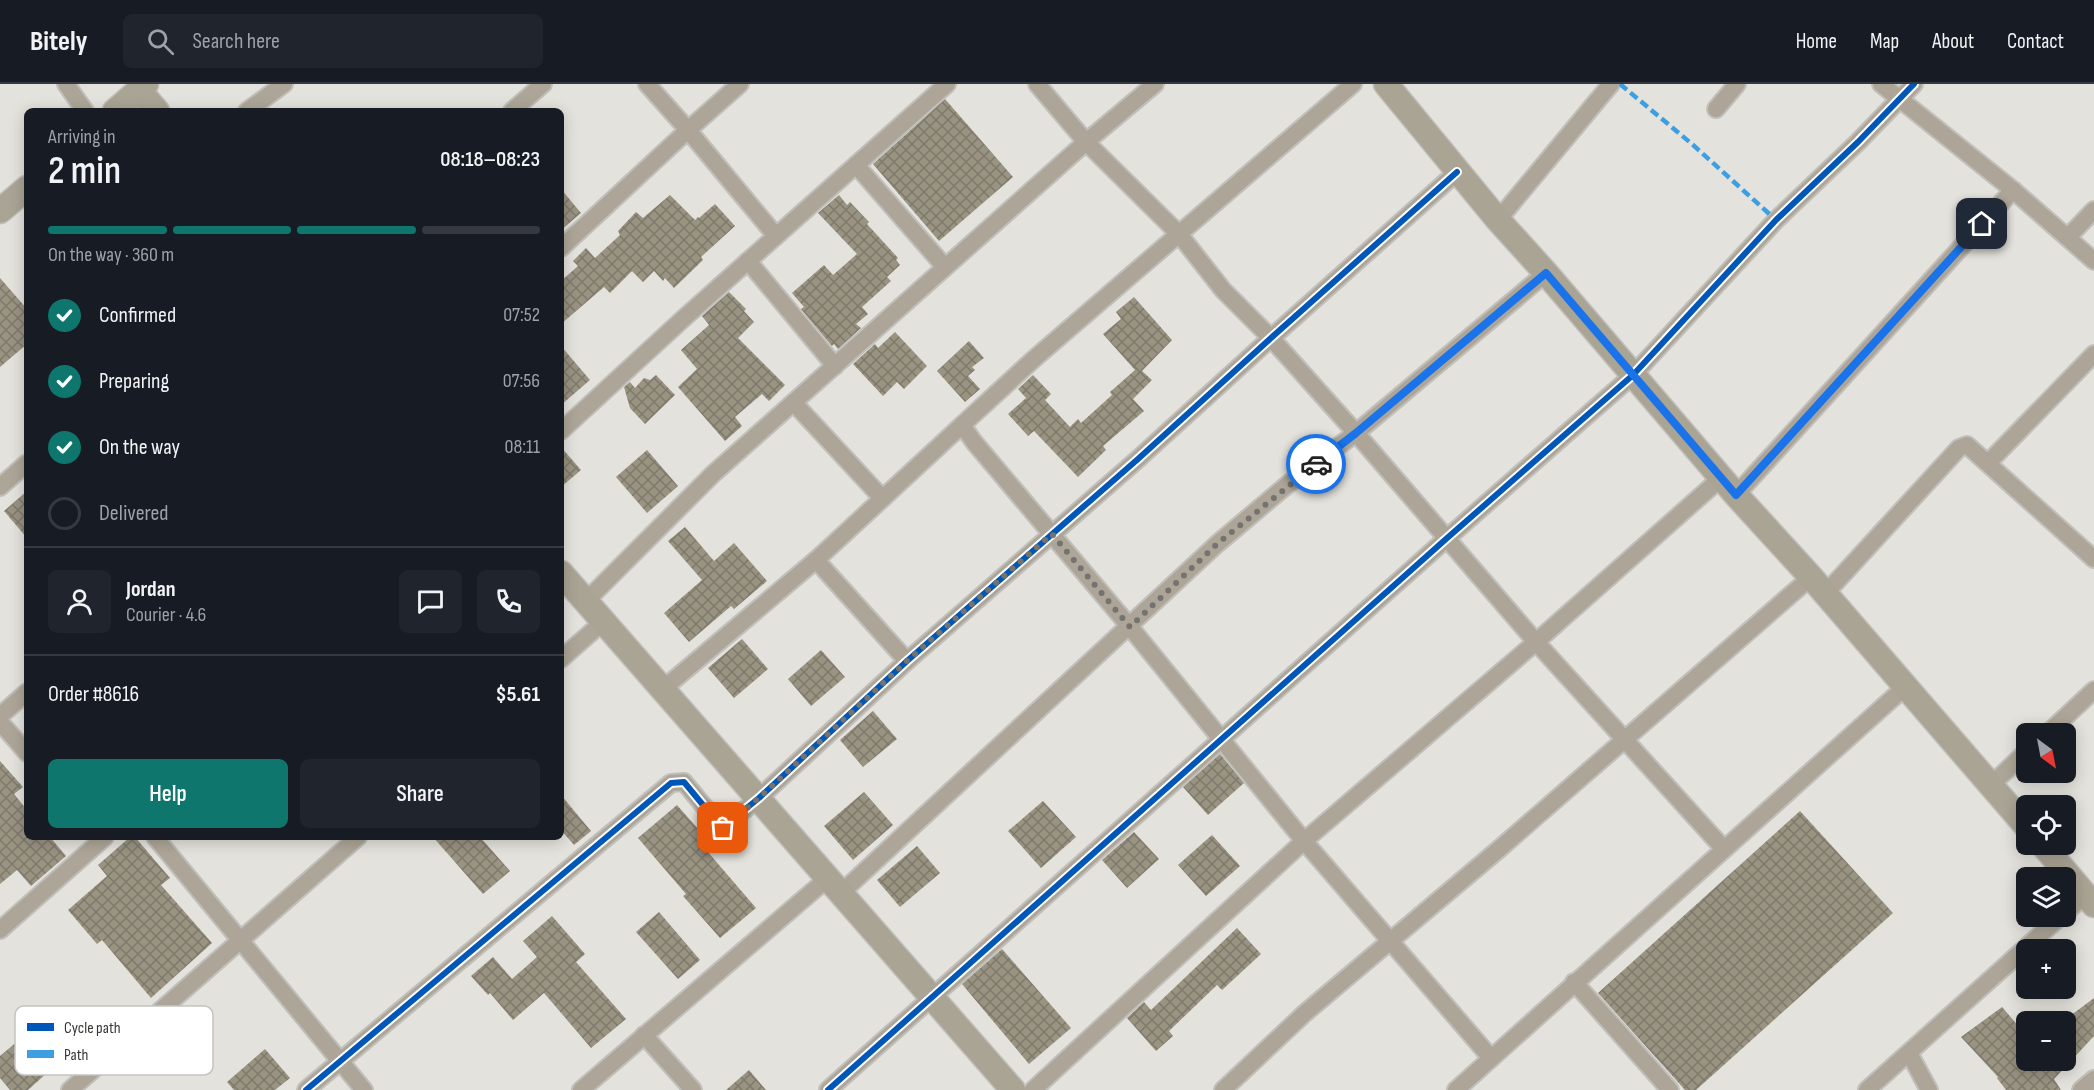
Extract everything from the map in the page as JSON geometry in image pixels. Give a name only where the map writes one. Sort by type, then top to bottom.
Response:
[{"type":"street","points":[[66,84],[83,108]]},
{"type":"street","points":[[251,108],[284,84]]},
{"type":"street","points":[[515,108],[543,84]]},
{"type":"street","points":[[647,84],[776,236]]},
{"type":"street","points":[[564,245],[740,84]]},
{"type":"street","points":[[564,428],[947,84]]},
{"type":"street","points":[[1037,84],[1086,142],[1179,234],[1224,290],[1271,338],[1356,433],[1536,642],[1724,849]]},
{"type":"street","points":[[586,601],[713,474],[1086,142],[1155,84]]},
{"type":"street","points":[[663,689],[816,560],[1035,358],[1353,84]]},
{"type":"street","points":[[1386,84],[1498,220],[2016,814]]},
{"type":"street","points":[[1498,220],[1611,84]]},
{"type":"street","points":[[1716,109],[1737,84]]},
{"type":"street","points":[[1881,84],[2013,190],[2094,261]]},
{"type":"street","points":[[828,1090],[1446,539],[1634,375],[1776,220],[1858,142],[1914,84]]},
{"type":"street","points":[[118,108],[143,87],[155,108]]},
{"type":"street","points":[[856,165],[945,267]]},
{"type":"street","points":[[306,1090],[671,783],[684,782],[723,828],[759,798],[907,661],[1138,459],[1457,172]]},
{"type":"street","points":[[1033,1090],[1304,841],[1536,642],[1729,487],[2013,190]]},
{"type":"street","points":[[0,212],[24,191]]},
{"type":"street","points":[[2068,237],[2094,210]]},
{"type":"street","points":[[748,261],[835,366]]},
{"type":"street","points":[[581,1090],[644,1035],[834,885],[1130,627],[1217,544],[1287,485],[1356,433],[1546,273]]},
{"type":"street","points":[[1988,463],[2092,360]]},
{"type":"street","points":[[795,403],[882,498]]},
{"type":"street","points":[[962,425],[1304,841],[1491,1058]]},
{"type":"street","points":[[1223,1090],[1305,1013],[1498,850],[1623,740],[1818,585],[1959,448],[1967,445],[2094,559]]},
{"type":"street","points":[[0,487],[24,466]]},
{"type":"street","points":[[816,560],[907,661]]},
{"type":"street","points":[[564,576],[1013,1090]]},
{"type":"street","points":[[564,656],[604,621]]},
{"type":"street","points":[[1456,1090],[1904,688]]},
{"type":"street","points":[[2059,723],[2094,690]]},
{"type":"street","points":[[0,716],[24,695]]},
{"type":"street","points":[[0,722],[24,750]]},
{"type":"street","points":[[1991,784],[2016,761]]},
{"type":"street","points":[[0,930],[101,840]]},
{"type":"street","points":[[157,840],[364,1090]]},
{"type":"street","points":[[165,1006],[355,840]]},
{"type":"street","points":[[2051,855],[2089,900]]},
{"type":"street","points":[[1868,1090],[2049,927]]},
{"type":"street","points":[[1574,982],[1670,1090]]},
{"type":"street","points":[[644,1035],[693,1090]]},
{"type":"street","points":[[1909,1053],[1929,1090]]},
{"type":"street","points":[[70,1090],[87,1075]]},
{"type":"street","points":[[2081,1090],[2094,1079]]},
{"type":"building","points":[[945,99],[1013,177],[939,241],[873,164]]},
{"type":"building","points":[[564,193],[581,213],[564,227]]},
{"type":"building","points":[[670,195],[695,220],[715,204],[735,226],[701,257],[703,260],[674,288],[654,271],[643,282],[632,271],[610,293],[604,287],[564,321],[564,278],[578,266],[573,261],[586,248],[595,258],[620,235],[618,231],[636,212],[643,218]]},
{"type":"building","points":[[839,195],[847,205],[850,202],[869,222],[867,224],[898,258],[896,260],[900,265],[887,277],[891,281],[862,307],[868,314],[856,324],[861,328],[838,349],[834,344],[832,346],[801,309],[804,307],[792,293],[824,265],[833,275],[857,254],[818,213]]},
{"type":"building","points":[[0,278],[24,306],[24,347],[0,367]]},
{"type":"building","points":[[729,292],[746,309],[744,311],[754,322],[738,338],[785,385],[769,401],[762,394],[735,417],[742,426],[725,441],[678,387],[697,369],[681,350],[709,325],[702,316]]},
{"type":"building","points":[[1134,297],[1172,340],[1142,371],[1152,380],[1133,399],[1144,411],[1103,446],[1106,450],[1078,477],[1034,431],[1028,436],[1008,414],[1026,398],[1018,389],[1033,375],[1051,394],[1045,400],[1070,427],[1078,419],[1081,423],[1112,395],[1110,392],[1135,370],[1103,334],[1121,319],[1116,312]]},
{"type":"building","points":[[895,332],[927,366],[904,389],[897,382],[883,396],[853,364],[875,344],[878,348]]},
{"type":"building","points":[[969,341],[984,358],[972,367],[975,370],[968,376],[980,389],[965,402],[937,371]]},
{"type":"building","points":[[564,350],[590,380],[564,402]]},
{"type":"building","points":[[656,375],[675,395],[645,424],[630,408],[624,387],[630,382],[635,388],[644,378],[650,380]]},
{"type":"building","points":[[564,450],[581,470],[564,484]]},
{"type":"building","points":[[647,450],[678,486],[647,513],[616,477]]},
{"type":"building","points":[[24,494],[24,534],[4,511]]},
{"type":"building","points":[[685,527],[714,561],[734,543],[767,581],[734,609],[731,606],[689,642],[664,613],[702,580],[668,541]]},
{"type":"building","points":[[742,639],[768,669],[734,698],[708,668]]},
{"type":"building","points":[[821,650],[845,677],[811,706],[788,679]]},
{"type":"building","points":[[873,711],[897,739],[863,767],[840,740]]},
{"type":"building","points":[[1220,754],[1244,783],[1208,815],[1183,787]]},
{"type":"building","points":[[0,761],[23,787],[14,794],[24,806],[24,840],[53,840],[66,856],[31,886],[17,870],[0,884]]},
{"type":"building","points":[[864,792],[893,825],[853,860],[824,826]]},
{"type":"building","points":[[564,799],[591,831],[574,845],[564,833]]},
{"type":"building","points":[[1043,801],[1076,837],[1041,868],[1008,831]]},
{"type":"building","points":[[677,805],[713,846],[707,851],[756,908],[720,938],[683,896],[686,894],[638,838]]},
{"type":"building","points":[[1800,811],[1893,913],[1696,1090],[1685,1090],[1598,993]]},
{"type":"building","points":[[1134,832],[1159,859],[1127,888],[1102,860]]},
{"type":"building","points":[[1212,835],[1240,866],[1206,896],[1178,865]]},
{"type":"building","points":[[127,840],[138,840],[170,878],[161,885],[212,943],[151,998],[102,940],[97,944],[68,910],[107,876],[98,865]]},
{"type":"building","points":[[436,840],[483,840],[510,871],[483,894]]},
{"type":"building","points":[[917,846],[940,873],[900,907],[877,880]]},
{"type":"building","points":[[659,912],[700,960],[678,979],[636,932]]},
{"type":"building","points":[[552,916],[585,954],[576,962],[626,1019],[591,1048],[544,993],[513,1020],[490,993],[488,995],[471,976],[493,957],[512,979],[537,957],[523,941]]},
{"type":"building","points":[[1237,928],[1261,954],[1222,990],[1217,985],[1169,1031],[1173,1036],[1156,1051],[1127,1018],[1144,1002],[1151,1010]]},
{"type":"building","points":[[1002,949],[1071,1028],[1029,1064],[962,984]]},
{"type":"building","points":[[2094,998],[2094,1036],[2076,1055],[2076,1012]]},
{"type":"building","points":[[2002,1007],[2016,1023],[2016,1071],[2061,1071],[2054,1079],[2061,1090],[2006,1090],[1998,1077],[1961,1037]]},
{"type":"building","points":[[15,1043],[15,1075],[45,1075],[28,1090],[10,1090],[0,1078],[0,1056]]},
{"type":"building","points":[[265,1049],[290,1078],[275,1090],[234,1090],[227,1082]]},
{"type":"building","points":[[749,1070],[766,1090],[726,1090]]},
{"type":"marked path","points":[[1620,84],[1692,144],[1776,220]]},
{"type":"cycle path","points":[[828,1090],[1633,375],[1776,220],[1858,142],[1914,84]]},
{"type":"cycle path","points":[[306,1090],[671,783],[684,782],[722,828],[759,798],[907,661],[1138,459],[1457,172]]},
{"type":"way so far","points":[[723,828],[759,798],[907,661],[1052,534],[1130,627],[1217,544],[1287,485],[1316,464]]},
{"type":"route","points":[[1316,464],[1546,273],[1736,495],[1982,224]]}]
